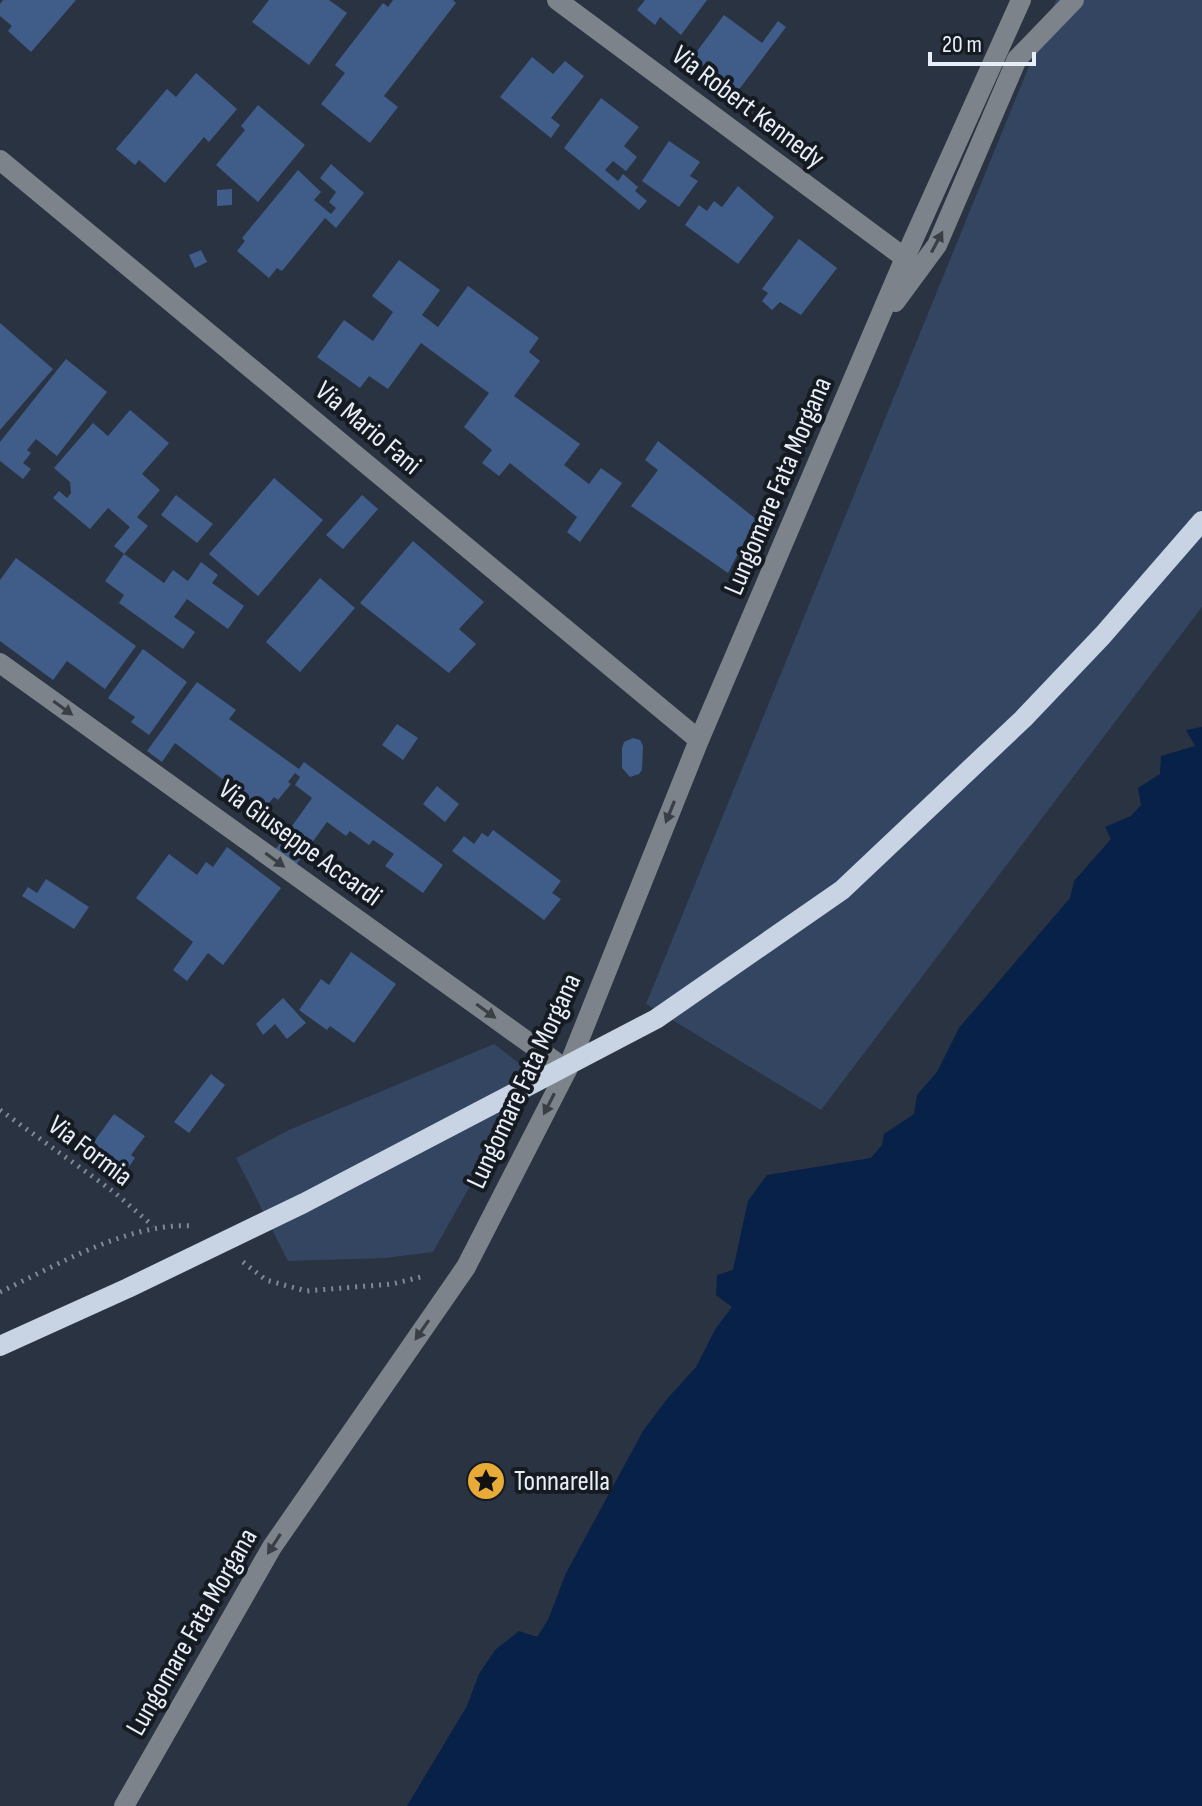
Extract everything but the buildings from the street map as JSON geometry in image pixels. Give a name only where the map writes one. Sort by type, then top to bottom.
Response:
[{"type":"main road","points":[[0,1346],[304,1203],[656,1019],[842,890],[929,811],[1073,667],[1202,521]]},
{"type":"street","name":"Via Robert Kennedy","points":[[557,0],[905,258]]},
{"type":"street","points":[[876,328],[1021,0]]},
{"type":"street","points":[[876,328],[937,245],[1017,59],[1074,0]]},
{"type":"street","name":"Via Mario Fani","points":[[0,160],[699,740]]},
{"type":"street","name":"Lungomare Fata Morgana","points":[[124,1806],[272,1547],[466,1267],[567,1070],[699,740],[876,328]]},
{"type":"street","name":"Via Giuseppe Accardi","points":[[0,663],[567,1070]]},
{"type":"path","name":"Via Formia","points":[[0,1110],[114,1192],[154,1227]]},
{"type":"shaded area","points":[[1056,0],[1202,0],[1202,607],[821,1110],[646,1004]]},
{"type":"shaded area","points":[[1202,727],[1202,1806],[407,1806],[467,1706],[479,1674],[495,1650],[519,1631],[537,1637],[548,1620],[566,1573],[643,1431],[696,1367],[716,1328],[732,1307],[716,1295],[717,1275],[733,1270],[748,1201],[767,1175],[871,1158],[882,1145],[884,1134],[914,1114],[917,1095],[937,1072],[959,1028],[1070,898],[1074,881],[1111,839],[1105,827],[1131,816],[1141,805],[1138,788],[1160,774],[1161,756],[1195,746],[1186,730]]},
{"type":"shaded area","points":[[494,1044],[533,1074],[433,1252],[385,1258],[288,1261],[236,1158],[289,1130]]},
{"type":"place","name":"Tonnarella","points":[[486,1481]]}]
